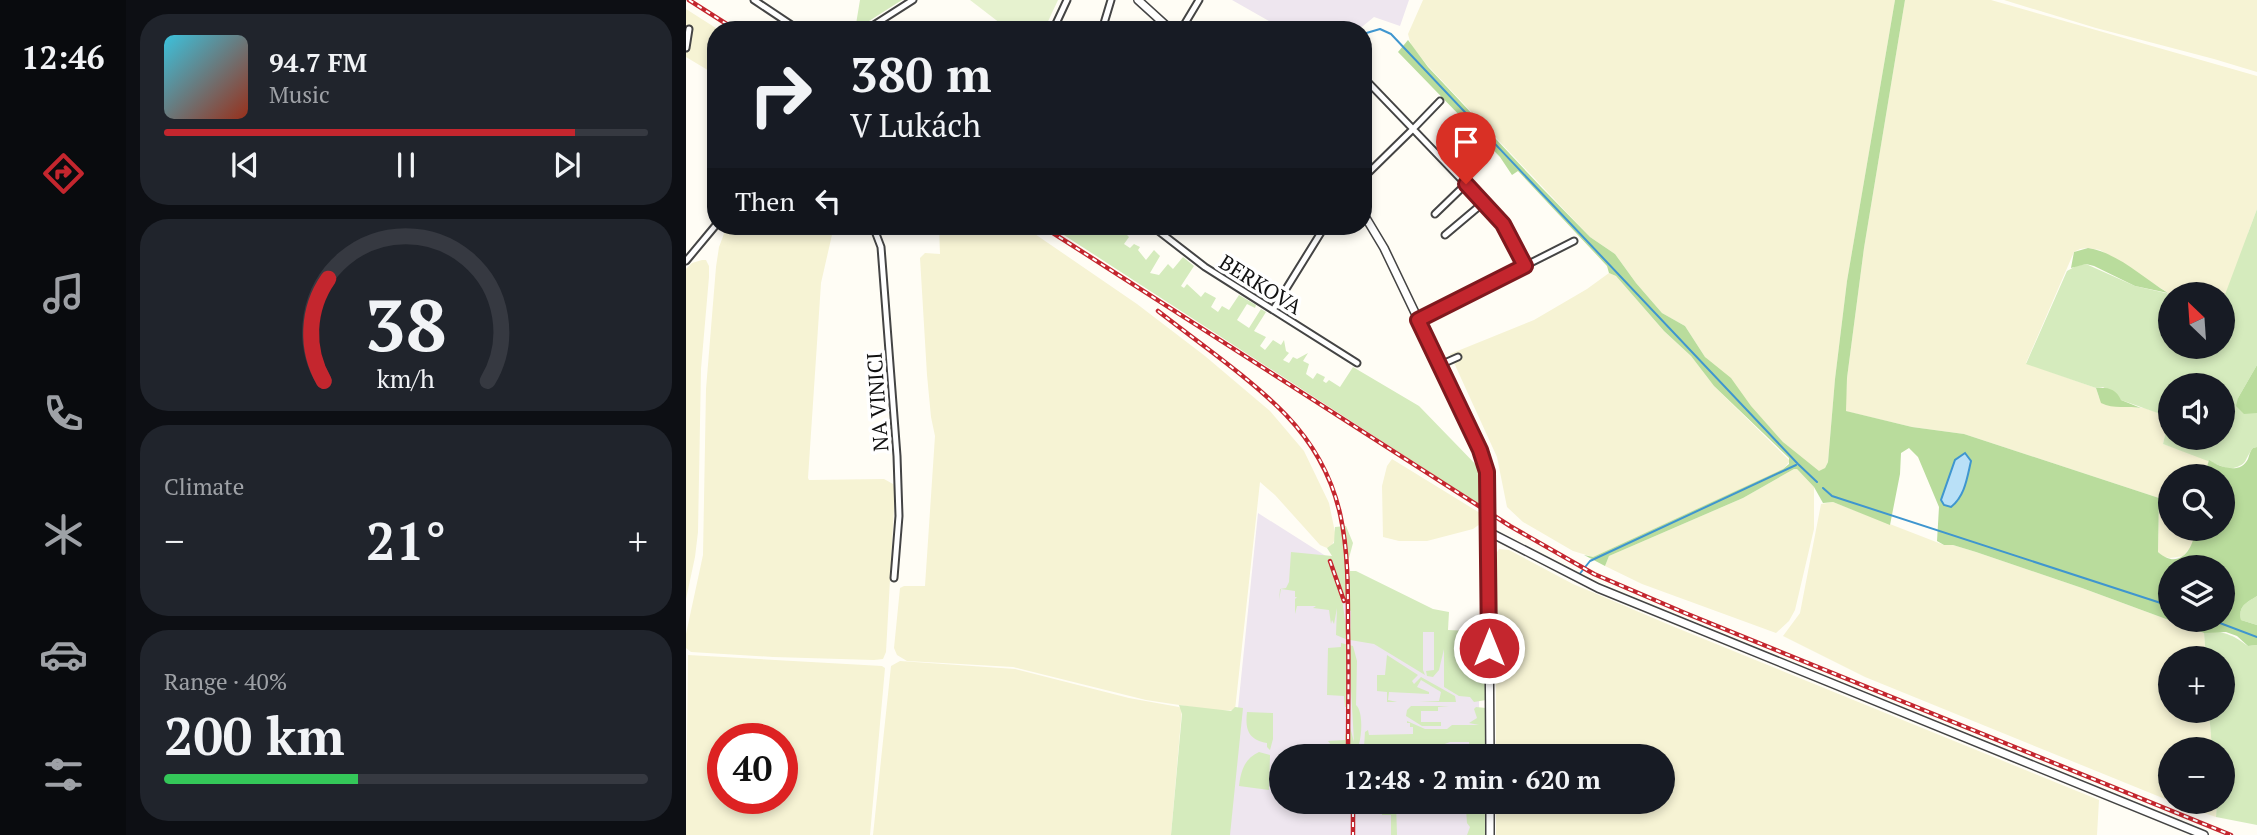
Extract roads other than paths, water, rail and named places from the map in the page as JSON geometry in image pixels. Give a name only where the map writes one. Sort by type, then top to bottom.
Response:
[{"type":"street","points":[[754,0],[786,21]]},
{"type":"street","points":[[880,21],[913,0]]},
{"type":"street","points":[[1057,21],[1067,0]]},
{"type":"street","points":[[1105,21],[1111,0]]},
{"type":"street","points":[[1138,0],[1161,21]]},
{"type":"street","points":[[1186,21],[1199,0]]},
{"type":"street","points":[[686,48],[689,29]]},
{"type":"street","points":[[1372,89],[1505,226],[1525,266]]},
{"type":"street","points":[[1372,169],[1440,101]]},
{"type":"street","points":[[1435,214],[1466,184]]},
{"type":"street","points":[[1445,235],[1483,202]]},
{"type":"street","points":[[1372,227],[1483,458],[1488,480],[1490,744]]},
{"type":"street","points":[[686,261],[708,235]]},
{"type":"street","name":"NA VINICI","points":[[878,235],[882,257],[897,456],[899,516],[894,578]]},
{"type":"street","name":"BERKOVA","points":[[1163,235],[1194,259],[1357,363]]},
{"type":"street","points":[[1273,310],[1319,235]]},
{"type":"street","points":[[1418,320],[1574,241]]},
{"type":"street","points":[[1440,365],[1458,357]]},
{"type":"street","points":[[1489,532],[1577,578],[2204,835]]},
{"type":"street","points":[[1490,814],[1490,835]]},
{"type":"water","points":[[1965,453],[1971,461],[1967,480],[1956,503],[1951,507],[1944,505],[1941,500],[1955,460]]},
{"type":"waterway","points":[[1372,31],[1380,29],[1391,34],[1817,482]]},
{"type":"waterway","points":[[1578,576],[1590,561],[1796,465]]},
{"type":"waterway","points":[[1823,488],[1832,496],[2158,602]]},
{"type":"waterway","points":[[2235,629],[2257,637]]},
{"type":"railway","points":[[689,0],[722,21]]},
{"type":"railway","points":[[1056,235],[1510,526],[1594,574],[2231,835]]},
{"type":"railway","points":[[1158,311],[1240,374],[1286,415],[1322,464],[1333,489],[1345,541],[1347,569],[1348,744]]},
{"type":"railway","points":[[1330,561],[1344,601]]},
{"type":"railway","points":[[1353,814],[1353,835]]}]
